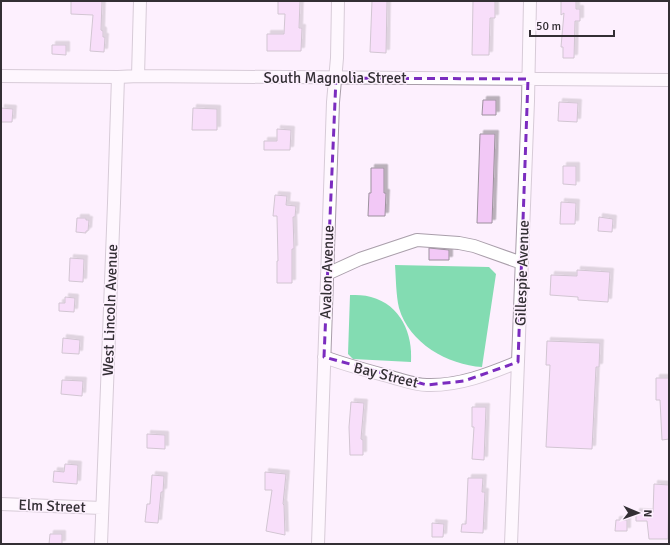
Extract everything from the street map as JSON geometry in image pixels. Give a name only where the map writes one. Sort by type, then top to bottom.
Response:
[{"type":"street","points":[[138,76],[140,1]]},
{"type":"street","name":"Avalon Avenue","points":[[318,544],[333,102],[336,78],[338,1]]},
{"type":"street","name":"Gillespie Avenue","points":[[511,544],[530,1]]},
{"type":"street","name":"South Magnolia Street","points":[[1,76],[669,80]]},
{"type":"street","name":"West Lincoln Avenue","points":[[101,544],[118,77]]},
{"type":"street","points":[[327,274],[360,259],[417,240],[459,243],[474,246],[522,263]]},
{"type":"street","name":"Bay Street","points":[[324,357],[408,383],[427,385],[464,381],[518,362]]},
{"type":"street","name":"Elm Street","points":[[1,504],[102,508]]},
{"type":"highlighted area","points":[[336,78],[528,79],[518,362],[464,381],[427,385],[324,357]]},
{"type":"green space","points":[[395,265],[489,267],[496,274],[482,367],[456,362],[443,357],[421,342],[411,332],[404,321],[399,308]]},
{"type":"green space","points":[[350,295],[368,296],[381,301],[397,314],[403,322],[410,341],[411,362],[353,359],[348,354]]},
{"type":"building","points":[[71,1],[102,1],[101,30],[103,31],[103,37],[105,37],[104,52],[90,51],[93,15],[71,14]]},
{"type":"building","points":[[278,1],[300,1],[299,28],[302,28],[301,51],[267,51],[267,34],[284,34],[285,14],[278,14]]},
{"type":"building","points":[[372,1],[387,1],[386,53],[370,52]]},
{"type":"building","points":[[473,1],[495,1],[495,18],[490,18],[489,55],[472,55]]},
{"type":"building","points":[[561,1],[576,1],[576,9],[580,9],[580,21],[575,21],[574,58],[563,58],[563,47],[561,47],[564,13],[561,15]]},
{"type":"building","points":[[52,45],[66,45],[66,55],[52,54]]},
{"type":"building","points":[[483,100],[496,100],[496,115],[482,115]]},
{"type":"building","points":[[559,102],[578,103],[577,122],[558,121]]},
{"type":"building","points":[[1,108],[13,109],[12,122],[1,122]]},
{"type":"building","points":[[193,108],[217,109],[217,130],[192,130]]},
{"type":"building","points":[[277,129],[291,130],[290,150],[264,150],[264,141],[277,141]]},
{"type":"building","points":[[480,134],[495,134],[492,223],[477,223]]},
{"type":"building","points":[[563,166],[576,166],[576,185],[563,184]]},
{"type":"building","points":[[371,168],[384,168],[384,193],[386,193],[385,216],[368,216],[369,193],[371,193]]},
{"type":"building","points":[[275,195],[287,196],[286,205],[296,206],[295,217],[293,217],[294,249],[292,249],[292,283],[277,283],[277,216],[273,216]]},
{"type":"building","points":[[561,202],[576,203],[575,224],[560,224]]},
{"type":"building","points":[[599,217],[613,219],[612,232],[598,231]]},
{"type":"building","points":[[77,218],[86,218],[86,220],[89,220],[88,231],[86,231],[86,233],[76,232]]},
{"type":"building","points":[[429,248],[449,250],[449,260],[429,260]]},
{"type":"building","points":[[70,258],[84,259],[83,282],[69,281]]},
{"type":"building","points":[[577,270],[610,272],[608,302],[578,300],[578,297],[550,295],[551,275],[577,276]]},
{"type":"building","points":[[65,297],[75,298],[74,312],[59,311],[59,303],[65,303]]},
{"type":"building","points":[[63,338],[80,340],[79,354],[62,353]]},
{"type":"building","points":[[547,341],[600,343],[599,367],[596,367],[592,449],[546,447],[550,365],[546,365]]},
{"type":"building","points":[[656,378],[669,378],[669,439],[662,440],[660,400],[656,400]]},
{"type":"building","points":[[62,380],[83,381],[82,396],[61,394]]},
{"type":"building","points":[[351,402],[364,403],[361,439],[363,440],[363,455],[350,455],[349,427]]},
{"type":"building","points":[[472,407],[486,407],[484,460],[472,459],[474,427],[472,427]]},
{"type":"building","points":[[147,434],[165,435],[165,449],[147,448]]},
{"type":"building","points":[[65,464],[78,465],[77,484],[53,482],[54,471],[64,472]]},
{"type":"building","points":[[265,472],[286,474],[283,504],[285,535],[266,531],[272,490],[265,490]]},
{"type":"building","points":[[152,475],[164,476],[158,523],[145,522],[147,504],[150,504]]},
{"type":"building","points":[[468,478],[483,478],[482,492],[485,492],[483,533],[461,532],[462,524],[466,524]]},
{"type":"building","points":[[654,484],[669,485],[668,539],[649,539],[647,521],[636,521],[636,512],[653,513]]},
{"type":"building","points":[[616,520],[627,520],[627,531],[615,531]]},
{"type":"building","points":[[432,523],[444,524],[443,537],[432,537]]},
{"type":"building","points":[[50,534],[62,534],[62,544],[49,544]]}]
